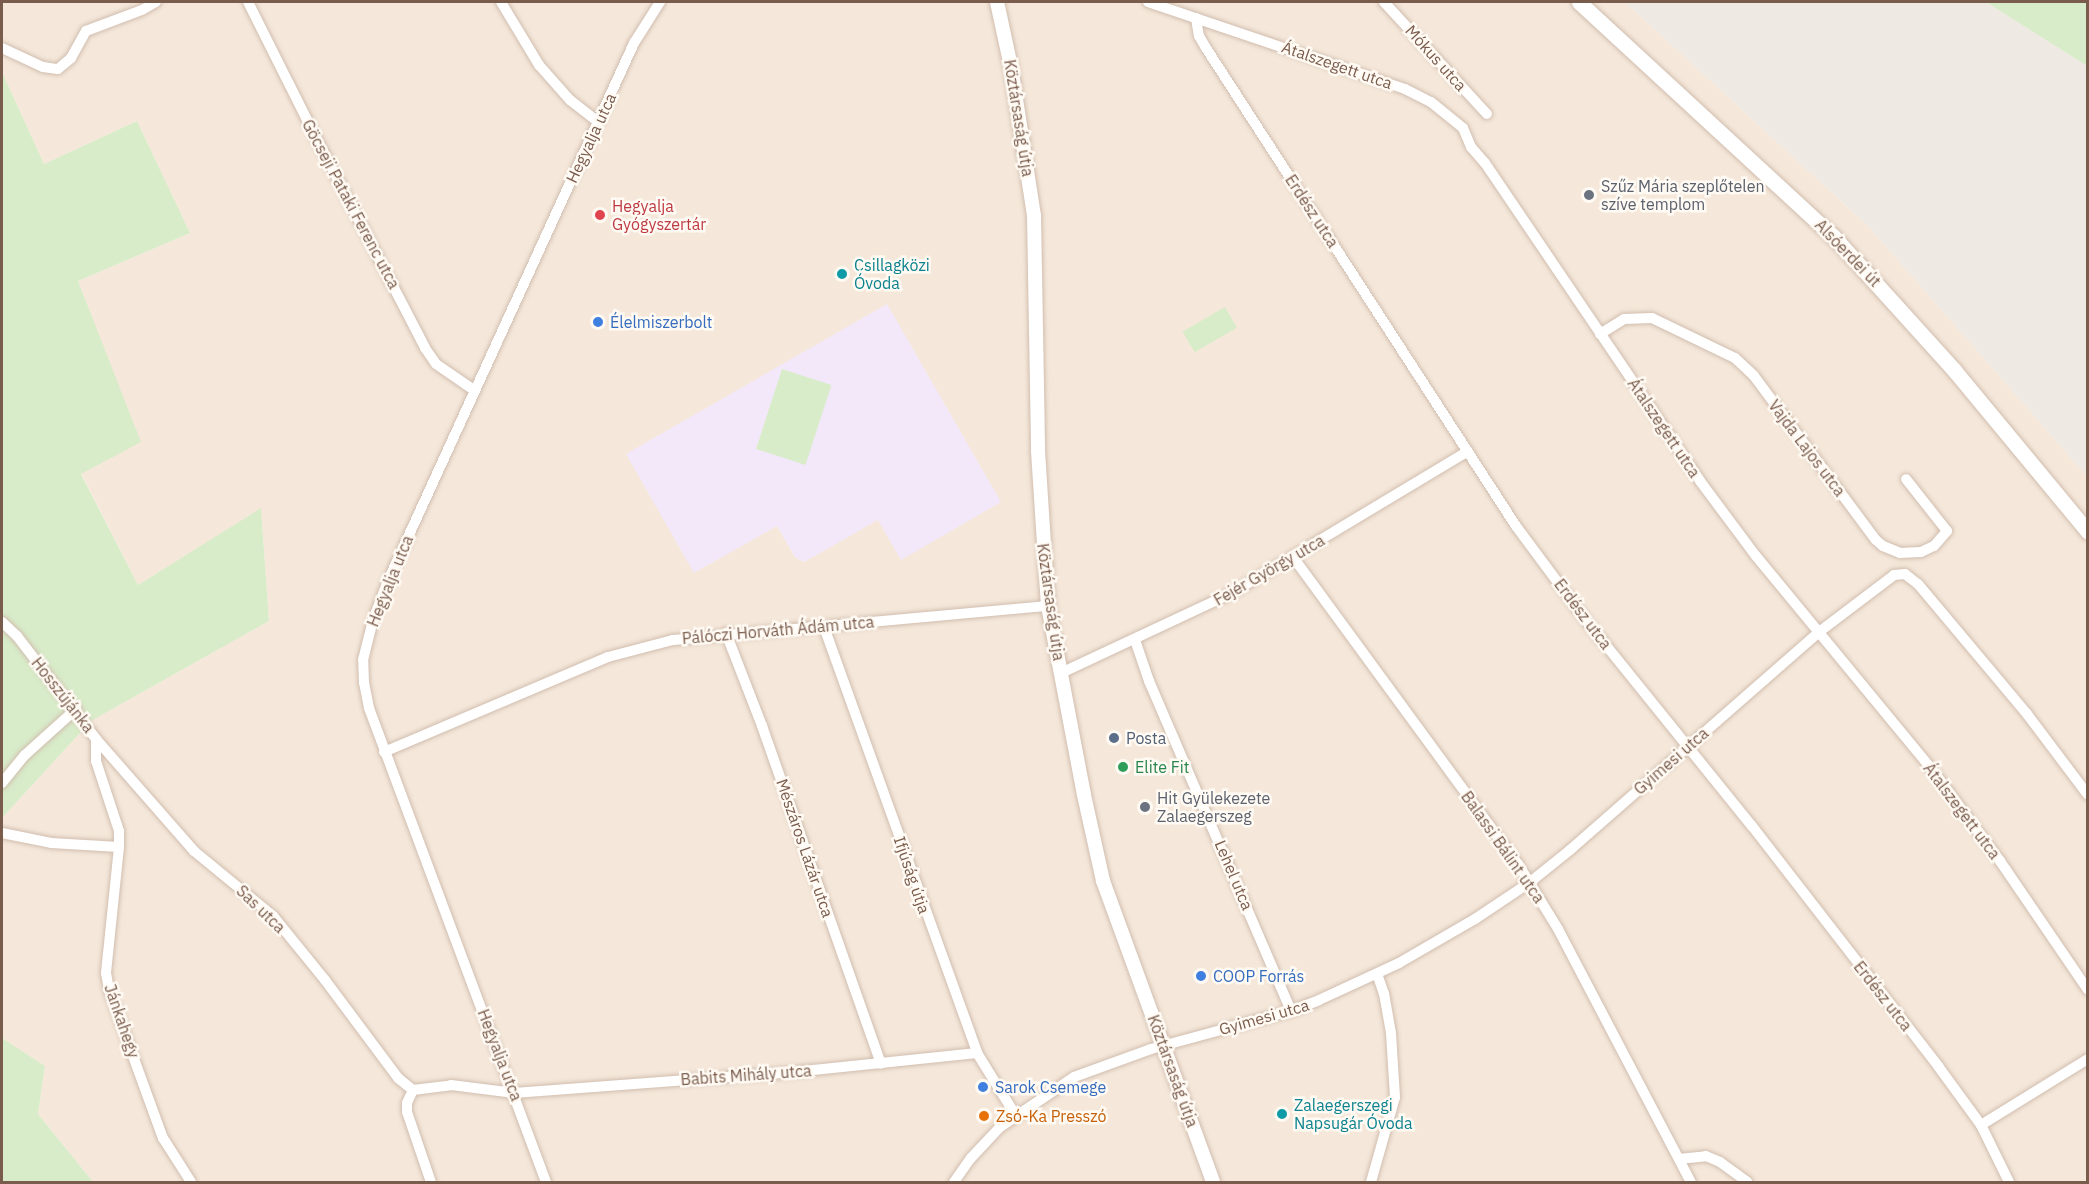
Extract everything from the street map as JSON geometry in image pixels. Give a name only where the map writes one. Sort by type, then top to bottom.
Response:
[{"type":"main road","name":"Alsóerdei út","points":[[1579,2],[1833,236],[1954,370],[2088,532]]},
{"type":"street","points":[[2,48],[43,67],[58,69],[71,58],[86,31],[156,2]]},
{"type":"street","name":"Göcseji Pataki Ferenc utca","points":[[249,2],[307,120],[425,348],[436,364],[474,390]]},
{"type":"street","points":[[501,2],[539,65],[570,100],[598,122]]},
{"type":"street","name":"Hegyalja utca","points":[[546,1182],[384,752],[365,696],[363,660],[387,583],[474,390],[634,43],[660,2]]},
{"type":"street","name":"Köztársaság útja","points":[[997,2],[1011,67],[1034,215],[1038,451],[1048,606],[1103,881],[1165,1045],[1213,1182]]},
{"type":"street","name":"Átalszegett utca","points":[[1148,2],[1405,88],[1448,114],[1463,128],[1471,147],[1723,513],[1956,801],[2088,990]]},
{"type":"street","name":"Mókus utca","points":[[1384,2],[1487,114]]},
{"type":"street","name":"Erdész utca","points":[[1196,18],[1199,36],[1206,48],[1516,526],[1588,623],[1688,745],[1981,1125],[2009,1182]]},
{"type":"street","name":"Vajda Lajos utca","points":[[1600,334],[1624,320],[1638,317],[1652,318],[1735,358],[1754,376],[1876,540],[1883,546],[1900,553],[1921,552],[1934,546],[1947,531],[1906,479]]},
{"type":"street","name":"Fejér György utca","points":[[1061,673],[1232,593],[1468,451]]},
{"type":"street","name":"Balassi Bálint utca","points":[[1293,557],[1518,864],[1558,929],[1691,1182]]},
{"type":"street","name":"Gyimesi utca","points":[[954,1182],[981,1145],[1016,1116],[1080,1074],[1165,1045],[1291,1011],[1377,974],[1444,938],[1529,883],[1819,632],[1894,575],[1905,574],[1918,584],[2028,714],[2088,795]]},
{"type":"street","name":"Pálóczi Horváth Ádám utca","points":[[384,752],[608,657],[673,640],[726,633],[825,627],[1048,606]]},
{"type":"street","name":"Hosszújánka","points":[[2,622],[17,636],[76,709],[96,739],[96,761],[119,831],[120,847]]},
{"type":"street","name":"Ifjúság útja","points":[[825,627],[977,1053],[1016,1116]]},
{"type":"street","name":"Mészáros Lázár utca","points":[[726,633],[762,726],[881,1064]]},
{"type":"street","name":"Lehel utca","points":[[1135,640],[1149,681],[1291,1011]]},
{"type":"street","points":[[2,783],[25,755],[76,709]]},
{"type":"street","name":"Sas utca","points":[[96,739],[194,851],[273,916],[325,980],[393,1071],[413,1090]]},
{"type":"street","points":[[2,833],[51,843],[120,847]]},
{"type":"street","name":"Jánkahegy","points":[[120,847],[106,973],[109,990],[164,1138],[191,1182]]},
{"type":"street","points":[[1371,1182],[1395,1097],[1391,1033],[1384,994],[1377,974]]},
{"type":"street","name":"Babits Mihály utca","points":[[514,1093],[881,1064],[977,1053]]},
{"type":"street","points":[[1981,1125],[2088,1059]]},
{"type":"street","points":[[431,1182],[407,1112],[407,1103],[413,1090],[451,1086],[514,1093]]},
{"type":"street","points":[[1679,1159],[1706,1156],[1720,1162],[1748,1182]]},
{"type":"shaded area","points":[[2,2],[1625,2],[1869,227],[2087,476],[2087,1182],[93,1182],[38,1114],[45,1066],[2,1038],[2,818],[91,721],[269,621],[261,509],[138,585],[81,473],[140,442],[78,281],[190,233],[137,121],[44,164],[2,72]],"holes":[[[1001,502],[878,519],[804,562],[795,557],[777,526]]]},
{"type":"shaded area","points":[[1625,2],[1986,2],[2087,66],[2087,476],[1869,227]]},
{"type":"shaded area","points":[[887,304],[1001,502],[901,560],[878,520],[804,562],[795,557],[777,526],[694,573],[626,454]]},
{"type":"green space","points":[[1986,2],[2087,2],[2087,66]]},
{"type":"green space","points":[[2,72],[44,164],[137,121],[190,233],[78,281],[141,442],[81,474],[138,585],[261,508],[269,621],[91,721],[2,818]]},
{"type":"green space","points":[[1225,307],[1237,328],[1195,352],[1183,332]]},
{"type":"green space","points":[[782,369],[831,385],[805,465],[756,449]]},
{"type":"green space","points":[[2,1038],[45,1066],[38,1114],[93,1182],[2,1182]]},
{"type":"place","name":"Szűz Mária szeplőtelen szíve templom","points":[[1589,195]]},
{"type":"place","name":"Hegyalja Gyógyszertár","points":[[600,215]]},
{"type":"place","name":"Csillagközi Óvoda","points":[[842,274]]},
{"type":"place","name":"Élelmiszerbolt","points":[[598,322]]},
{"type":"place","name":"Posta","points":[[1114,738]]},
{"type":"place","name":"Elite Fit","points":[[1123,767]]},
{"type":"place","name":"Hit Gyülekezete Zalaegerszeg","points":[[1145,807]]},
{"type":"place","name":"COOP Forrás","points":[[1201,976]]},
{"type":"place","name":"Sarok Csemege","points":[[983,1087]]},
{"type":"place","name":"Zalaegerszegi Napsugár Óvoda","points":[[1282,1114]]},
{"type":"place","name":"Zsó-Ka Presszó","points":[[984,1116]]}]
